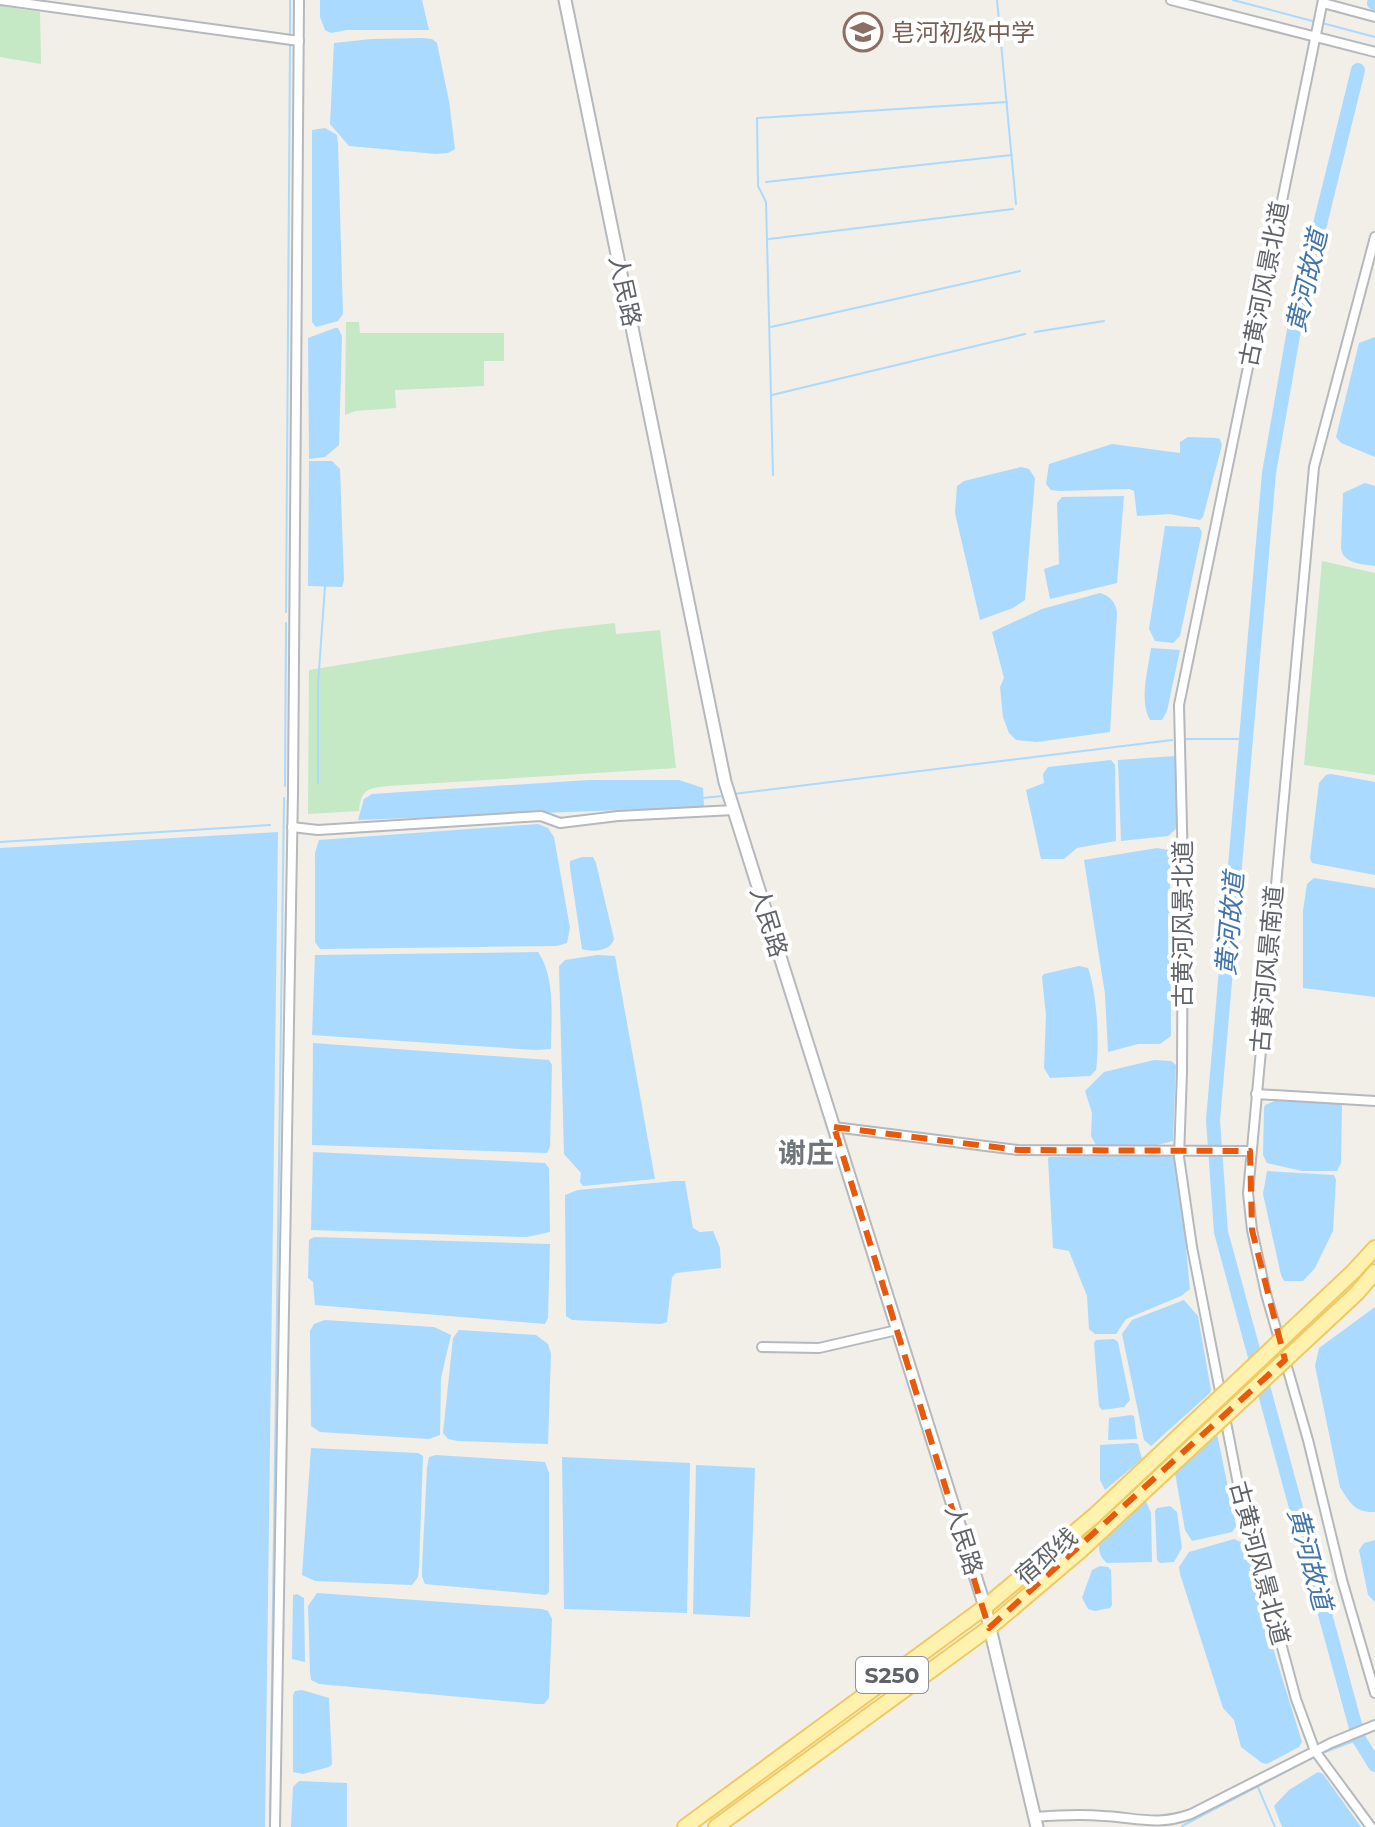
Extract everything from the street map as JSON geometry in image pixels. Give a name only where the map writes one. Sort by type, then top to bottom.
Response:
[{"type":"main road","name":"宿邳线","points":[[685,1827],[985,1607],[1094,1516],[1375,1248]]},
{"type":"main road","name":"宿邳线","points":[[716,1827],[989,1628],[1080,1551],[1357,1293],[1375,1272]]},
{"type":"street","points":[[0,0],[299,41]]},
{"type":"street","points":[[275,1827],[292,827],[299,0]]},
{"type":"street","name":"人民路","points":[[565,0],[731,800],[985,1607],[1036,1822]]},
{"type":"street","points":[[1171,0],[1315,34],[1375,52]]},
{"type":"street","points":[[1322,4],[1375,17]]},
{"type":"street","name":"古黄河风景北道","points":[[1322,4],[1179,705],[1183,1152],[1192,1247],[1238,1484],[1296,1699],[1315,1751],[1371,1827]]},
{"type":"street","name":"古黄河风景南道","points":[[1375,237],[1314,467],[1256,1094],[1248,1151],[1252,1230],[1266,1294],[1375,1693]]},
{"type":"street","points":[[292,827],[318,830],[541,816],[560,823],[731,800]]},
{"type":"street","points":[[1256,1094],[1375,1101]]},
{"type":"street","points":[[834,1127],[1018,1150],[1248,1151]]},
{"type":"street","points":[[762,1347],[819,1348],[897,1330]]},
{"type":"street","points":[[1036,1822],[1072,1813],[1174,1824],[1331,1743],[1375,1725]]},
{"type":"highlighted area","points":[[834,1127],[1018,1150],[1250,1151],[1252,1230],[1285,1360],[989,1628]]},
{"type":"green space","points":[[0,6],[40,12],[41,64],[0,57]]},
{"type":"green space","points":[[346,322],[359,322],[360,333],[504,333],[504,361],[484,361],[484,386],[395,390],[396,408],[355,411],[345,415]]},
{"type":"green space","points":[[1322,561],[1375,573],[1375,775],[1304,765]]},
{"type":"green space","points":[[615,623],[616,634],[660,630],[676,768],[381,787],[366,791],[359,811],[308,814],[309,670],[553,630]]},
{"type":"water","points":[[320,0],[422,0],[429,30],[347,30],[331,33],[325,30],[320,17]]},
{"type":"water","points":[[423,38],[437,43],[455,149],[436,154],[349,146],[330,124],[334,43]]},
{"type":"water","points":[[325,128],[337,135],[338,143],[343,314],[338,321],[316,327],[312,322],[312,130]]},
{"type":"water","points":[[335,328],[342,336],[339,445],[325,457],[309,459],[308,338]]},
{"type":"water","points":[[1375,337],[1375,457],[1341,443],[1336,437],[1359,343]]},
{"type":"water","points":[[1188,437],[1216,438],[1222,445],[1200,520],[1170,514],[1137,516],[1134,491],[1129,489],[1060,491],[1051,490],[1046,484],[1049,464],[1112,444],[1180,453],[1180,442]]},
{"type":"water","points":[[309,461],[332,461],[340,469],[342,587],[308,586]]},
{"type":"water","points":[[1021,467],[1029,469],[1035,478],[1025,600],[1013,608],[980,620],[955,513],[957,486],[964,481]]},
{"type":"water","points":[[1365,483],[1375,486],[1375,566],[1349,560],[1341,548],[1343,493]]},
{"type":"water","points":[[1124,496],[1117,583],[1050,599],[1044,569],[1059,564],[1057,503],[1062,497]]},
{"type":"water","points":[[1165,526],[1199,527],[1202,532],[1180,636],[1173,643],[1155,641],[1149,629]]},
{"type":"water","points":[[1100,593],[1112,600],[1117,613],[1110,732],[1037,742],[1016,740],[1009,733],[1003,717],[1000,687],[1004,678],[992,632],[1042,609]]},
{"type":"water","points":[[1151,648],[1180,650],[1167,711],[1162,720],[1150,720],[1145,703]]},
{"type":"water","points":[[1175,756],[1177,828],[1168,836],[1121,841],[1118,760]]},
{"type":"water","points":[[1111,760],[1115,765],[1116,841],[1077,848],[1064,859],[1041,859],[1026,790],[1044,783],[1043,774],[1048,767]]},
{"type":"water","points":[[1331,774],[1375,782],[1375,875],[1312,863],[1310,858],[1319,783]]},
{"type":"water","points":[[589,780],[679,780],[703,788],[704,807],[358,820],[364,799],[372,794]]},
{"type":"water","points":[[538,824],[548,828],[554,837],[570,928],[567,943],[557,946],[320,949],[315,942],[315,853],[319,840]]},
{"type":"water","points":[[278,832],[265,1827],[0,1827],[0,848]]},
{"type":"water","points":[[1157,848],[1168,850],[1170,856],[1171,1036],[1160,1044],[1138,1044],[1108,1052],[1105,994],[1084,860]]},
{"type":"water","points":[[593,857],[596,863],[614,939],[601,950],[582,949],[570,861]]},
{"type":"water","points":[[1314,878],[1375,888],[1375,997],[1303,988],[1303,911],[1307,884]]},
{"type":"water","points":[[538,952],[550,986],[551,1049],[312,1035],[315,955]]},
{"type":"water","points":[[597,955],[615,956],[655,1179],[583,1186],[581,1173],[564,1154],[559,966],[565,960]]},
{"type":"water","points":[[1079,966],[1088,968],[1094,991],[1098,1032],[1096,1070],[1090,1076],[1050,1078],[1044,1068],[1046,1016],[1042,977]]},
{"type":"water","points":[[313,1043],[549,1060],[552,1065],[550,1147],[547,1153],[312,1145]]},
{"type":"water","points":[[1154,1060],[1171,1061],[1176,1065],[1173,1141],[1141,1149],[1097,1147],[1091,1136],[1092,1113],[1085,1091],[1104,1072]]},
{"type":"water","points":[[1279,1099],[1339,1102],[1342,1105],[1341,1163],[1337,1171],[1302,1171],[1267,1163],[1263,1155],[1264,1108]]},
{"type":"water","points":[[313,1152],[545,1163],[549,1168],[550,1232],[527,1237],[311,1230]]},
{"type":"water","points":[[1167,1155],[1176,1159],[1178,1165],[1190,1289],[1181,1296],[1126,1319],[1116,1334],[1095,1334],[1089,1329],[1087,1296],[1069,1251],[1053,1248],[1048,1159]]},
{"type":"water","points":[[1267,1171],[1334,1175],[1336,1180],[1333,1231],[1315,1268],[1303,1281],[1284,1281],[1281,1275],[1263,1194]]},
{"type":"water","points":[[685,1181],[693,1228],[700,1232],[713,1231],[720,1248],[721,1268],[676,1273],[672,1277],[667,1322],[661,1324],[572,1320],[566,1316],[565,1195],[578,1190]]},
{"type":"water","points":[[314,1237],[550,1244],[548,1318],[545,1324],[315,1305],[313,1282],[308,1278],[309,1240]]},
{"type":"water","points":[[1184,1300],[1198,1316],[1211,1390],[1151,1446],[1144,1440],[1122,1334],[1132,1320]]},
{"type":"water","points":[[1375,1307],[1375,1512],[1362,1511],[1354,1506],[1340,1487],[1315,1366],[1319,1348]]},
{"type":"water","points":[[325,1320],[434,1327],[451,1335],[441,1378],[440,1435],[429,1439],[320,1432],[311,1426],[310,1331],[314,1324]]},
{"type":"water","points":[[459,1330],[536,1335],[548,1344],[551,1354],[548,1444],[458,1441],[448,1439],[443,1433],[453,1338]]},
{"type":"water","points":[[1114,1339],[1118,1342],[1130,1400],[1124,1407],[1102,1410],[1099,1406],[1094,1343],[1096,1340]]},
{"type":"water","points":[[1134,1416],[1137,1439],[1108,1440],[1109,1418]]},
{"type":"water","points":[[1217,1434],[1236,1526],[1232,1532],[1192,1541],[1185,1530],[1175,1473]]},
{"type":"water","points":[[1138,1444],[1142,1459],[1105,1490],[1100,1480],[1100,1445]]},
{"type":"water","points":[[311,1448],[418,1453],[423,1456],[419,1567],[418,1577],[412,1585],[315,1581],[302,1575]]},
{"type":"water","points":[[429,1457],[545,1462],[549,1473],[549,1592],[546,1595],[425,1584],[422,1567],[427,1468]]},
{"type":"water","points":[[562,1457],[690,1463],[687,1613],[564,1609]]},
{"type":"water","points":[[696,1465],[755,1468],[750,1617],[693,1614]]},
{"type":"water","points":[[1145,1499],[1151,1513],[1152,1562],[1107,1563],[1100,1552],[1101,1537]]},
{"type":"water","points":[[1170,1506],[1177,1512],[1182,1548],[1174,1562],[1160,1563],[1157,1560],[1155,1511]]},
{"type":"water","points":[[1234,1539],[1243,1543],[1253,1568],[1263,1616],[1302,1742],[1299,1747],[1267,1764],[1241,1747],[1234,1720],[1223,1708],[1180,1574],[1179,1567],[1189,1552]]},
{"type":"water","points":[[1375,1540],[1375,1602],[1368,1595],[1359,1550],[1364,1543]]},
{"type":"water","points":[[1100,1566],[1111,1570],[1112,1605],[1095,1611],[1088,1609],[1082,1598],[1092,1570]]},
{"type":"water","points":[[317,1593],[548,1611],[552,1619],[549,1698],[544,1704],[537,1704],[319,1684],[311,1680],[308,1606]]},
{"type":"water","points":[[293,1595],[304,1598],[305,1662],[292,1659]]},
{"type":"water","points":[[295,1691],[329,1698],[332,1764],[303,1774],[293,1772],[293,1695]]},
{"type":"water","points":[[1318,1772],[1323,1774],[1361,1827],[1282,1827],[1274,1806],[1289,1790]]},
{"type":"water","points":[[299,1781],[347,1783],[347,1827],[291,1827],[293,1787]]},
{"type":"waterway","points":[[290,0],[290,33]]},
{"type":"waterway","points":[[997,0],[1016,204]]},
{"type":"waterway","points":[[1233,0],[1316,22]]},
{"type":"waterway","points":[[1322,23],[1375,37]]},
{"type":"waterway","points":[[286,612],[290,46]]},
{"type":"waterway","name":"黄河故道","points":[[1358,70],[1294,330],[1269,473],[1213,1120],[1221,1232],[1359,1739],[1375,1765]]},
{"type":"waterway","points":[[773,475],[766,202],[758,186],[757,118],[1007,102]]},
{"type":"waterway","points":[[766,182],[1012,155]]},
{"type":"waterway","points":[[769,239],[1013,209]]},
{"type":"waterway","points":[[771,327],[1020,271]]},
{"type":"waterway","points":[[1035,332],[1104,321]]},
{"type":"waterway","points":[[772,395],[1025,334]]},
{"type":"waterway","points":[[318,783],[318,684],[325,586]]},
{"type":"waterway","points":[[285,786],[286,623]]},
{"type":"waterway","points":[[1186,739],[1245,739]]},
{"type":"waterway","points":[[733,794],[1172,740]]},
{"type":"waterway","points":[[703,798],[723,796]]},
{"type":"waterway","points":[[270,1827],[284,798]]},
{"type":"waterway","points":[[0,842],[270,825]]},
{"type":"waterway","points":[[1325,1752],[1359,1739]]},
{"type":"waterway","name":"黄河故道","points":[[1368,1755],[1375,1751]]},
{"type":"waterway","points":[[1182,1826],[1312,1758]]},
{"type":"waterway","points":[[1257,1785],[1275,1827]]},
{"type":"place","name":"皂河初级中学","points":[[863,32]]},
{"type":"district","name":"谢庄","points":[[806,1153]]}]
